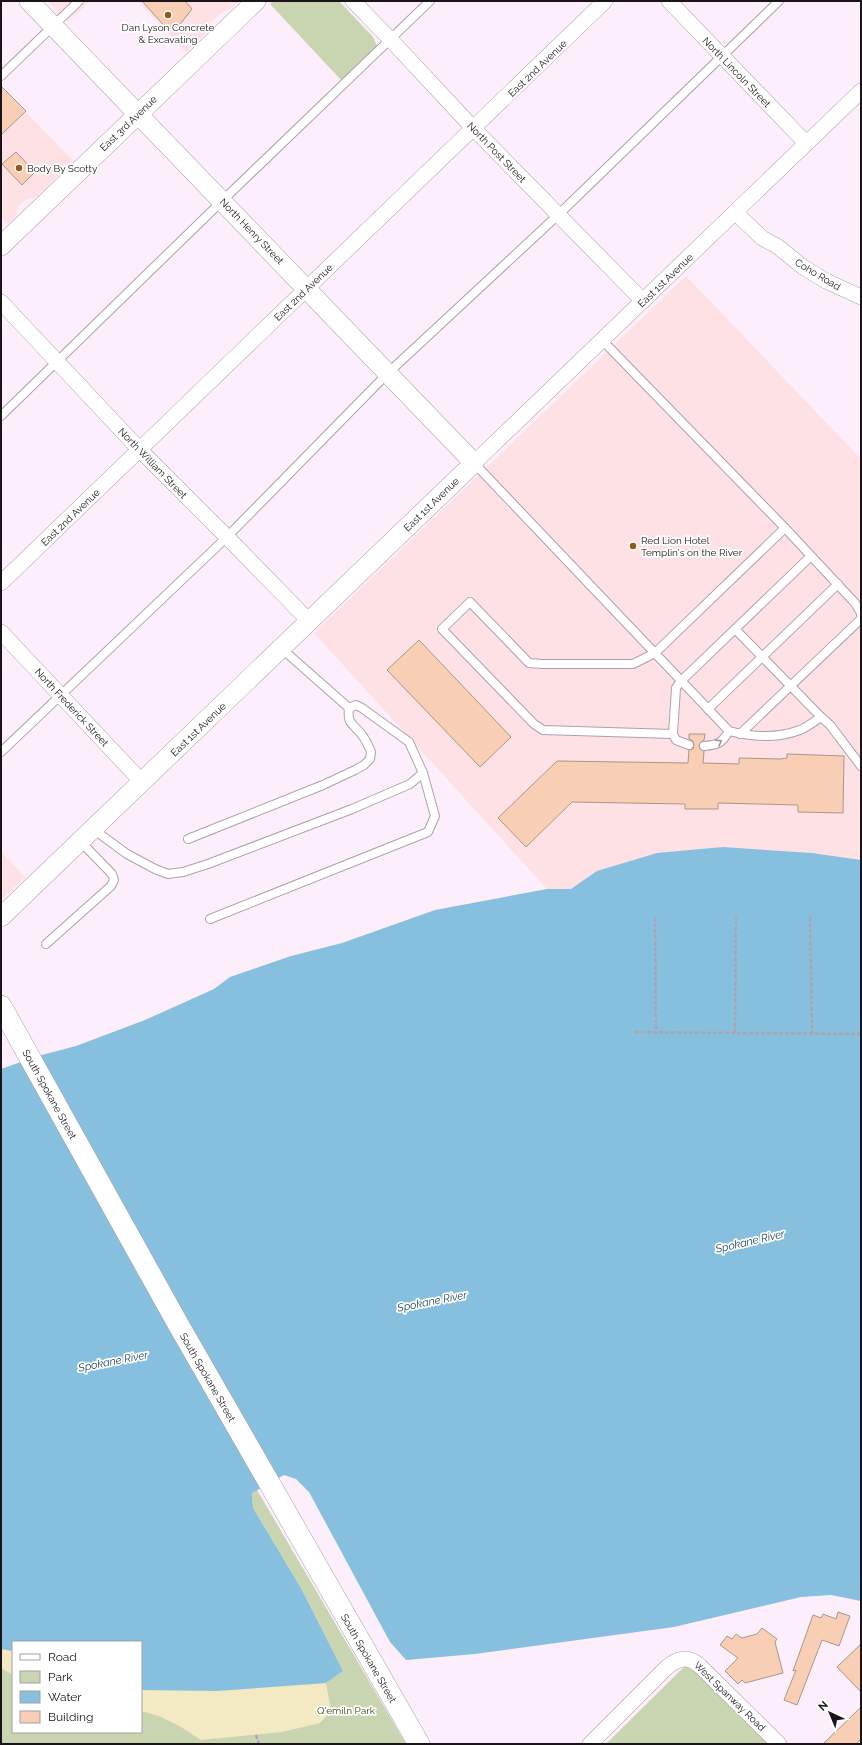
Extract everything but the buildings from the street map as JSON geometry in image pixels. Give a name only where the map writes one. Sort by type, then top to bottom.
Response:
[{"type":"main road","name":"South Spokane Street","points":[[1,1007],[277,1498],[419,1744]]},
{"type":"street","name":"North Henry Street","points":[[29,1],[474,463]]},
{"type":"street","name":"East 3rd Avenue","points":[[1,246],[256,1]]},
{"type":"street","name":"North Post Street","points":[[353,1],[474,129],[643,301]]},
{"type":"street","name":"East 2nd Avenue","points":[[1,583],[474,129],[605,1]]},
{"type":"street","name":"North Lincoln Street","points":[[668,1],[806,143]]},
{"type":"street","name":"East 1st Avenue","points":[[1,917],[861,91]]},
{"type":"street","name":"Coho Road","points":[[739,209],[762,238],[777,246],[803,267],[826,281],[861,297]]},
{"type":"street","name":"North William Street","points":[[1,302],[139,449],[227,536],[308,622]]},
{"type":"street","name":"North Frederick Street","points":[[1,632],[142,782]]},
{"type":"street","name":"West Spanway Road","points":[[590,1744],[665,1669],[672,1663],[683,1659],[692,1660],[700,1666],[779,1744]]},
{"type":"lane","points":[[1,76],[79,1]]},
{"type":"lane","points":[[1,416],[430,1]]},
{"type":"lane","points":[[1,752],[227,536],[388,372],[558,215],[779,1]]},
{"type":"lane","points":[[602,340],[785,528],[856,603],[861,613],[861,619],[740,734]]},
{"type":"lane","points":[[474,463],[728,731],[740,734],[778,737],[801,730],[821,717]]},
{"type":"lane","points":[[673,734],[543,730],[534,724],[442,629],[470,602],[529,663],[633,664],[655,653],[785,528]]},
{"type":"lane","points":[[689,745],[676,740],[673,734],[676,688],[681,681],[811,556]]},
{"type":"lane","points":[[708,709],[838,584]]},
{"type":"lane","points":[[735,629],[830,725],[861,766]]},
{"type":"lane","points":[[281,648],[349,708]]},
{"type":"lane","points":[[210,919],[428,832],[435,816],[423,773],[409,742],[362,708],[356,705],[349,708]]},
{"type":"lane","points":[[188,839],[323,785],[364,765],[370,759],[371,752],[362,735],[348,718],[349,708]]},
{"type":"lane","points":[[704,746],[714,746],[723,741],[728,731]]},
{"type":"lane","points":[[87,835],[168,874],[183,872],[208,864],[352,809],[410,784],[423,773]]},
{"type":"lane","points":[[46,944],[111,886],[114,880],[112,874],[87,835]]},
{"type":"path","points":[[735,1033],[736,916]]},
{"type":"path","points":[[655,917],[656,1032]]},
{"type":"path","points":[[810,917],[812,1034]]},
{"type":"path","points":[[635,1032],[861,1034]]},
{"type":"path","points":[[256,1735],[259,1744]]},
{"type":"shaded area","points":[[48,1],[90,1],[68,21]]},
{"type":"shaded area","points":[[138,1],[239,1],[230,9],[222,12],[211,22],[209,30],[186,52]]},
{"type":"shaded area","points":[[1,86],[73,161],[36,197],[25,200],[18,207],[16,216],[8,224],[1,217]]},
{"type":"shaded area","name":"Red Lion Hotel Templin's on the River","points":[[686,276],[861,459],[861,860],[812,853],[723,847],[581,883],[571,889],[547,889],[314,633]]},
{"type":"shaded area","points":[[1,852],[25,877],[1,900]]},
{"type":"green space","points":[[273,1],[339,1],[373,37],[378,48],[343,82],[270,4]]},
{"type":"green space","name":"Q'emiln Park","points":[[257,1490],[406,1744],[1,1744],[1,1649],[12,1651],[12,1733],[142,1733],[142,1690],[217,1691],[326,1683],[343,1671],[301,1588],[253,1508],[252,1493]]},
{"type":"green space","points":[[690,1661],[769,1744],[606,1744]]},
{"type":"sand","points":[[1,1649],[12,1651],[12,1674],[1,1668]]},
{"type":"sand","points":[[326,1683],[331,1711],[320,1723],[282,1732],[201,1740],[181,1727],[159,1716],[142,1711],[142,1690],[217,1691]]},
{"type":"water","name":"Spokane River","points":[[723,847],[812,853],[861,860],[861,1601],[831,1595],[801,1597],[674,1627],[475,1654],[406,1660],[390,1642],[309,1492],[296,1479],[284,1475],[252,1493],[253,1508],[301,1588],[343,1671],[326,1683],[217,1691],[142,1690],[142,1641],[12,1641],[12,1651],[1,1649],[1,1069],[38,1056],[76,1046],[145,1020],[214,989],[230,977],[291,956],[342,943],[435,910],[547,889],[571,889],[597,871],[657,853]]},
{"type":"place","name":"Dan Lyson Concrete & Excavating","points":[[168,15]]},
{"type":"place","name":"Body By Scotty","points":[[19,168]]},
{"type":"place","name":"Red Lion Hotel Templin's on the River","points":[[633,546]]}]
